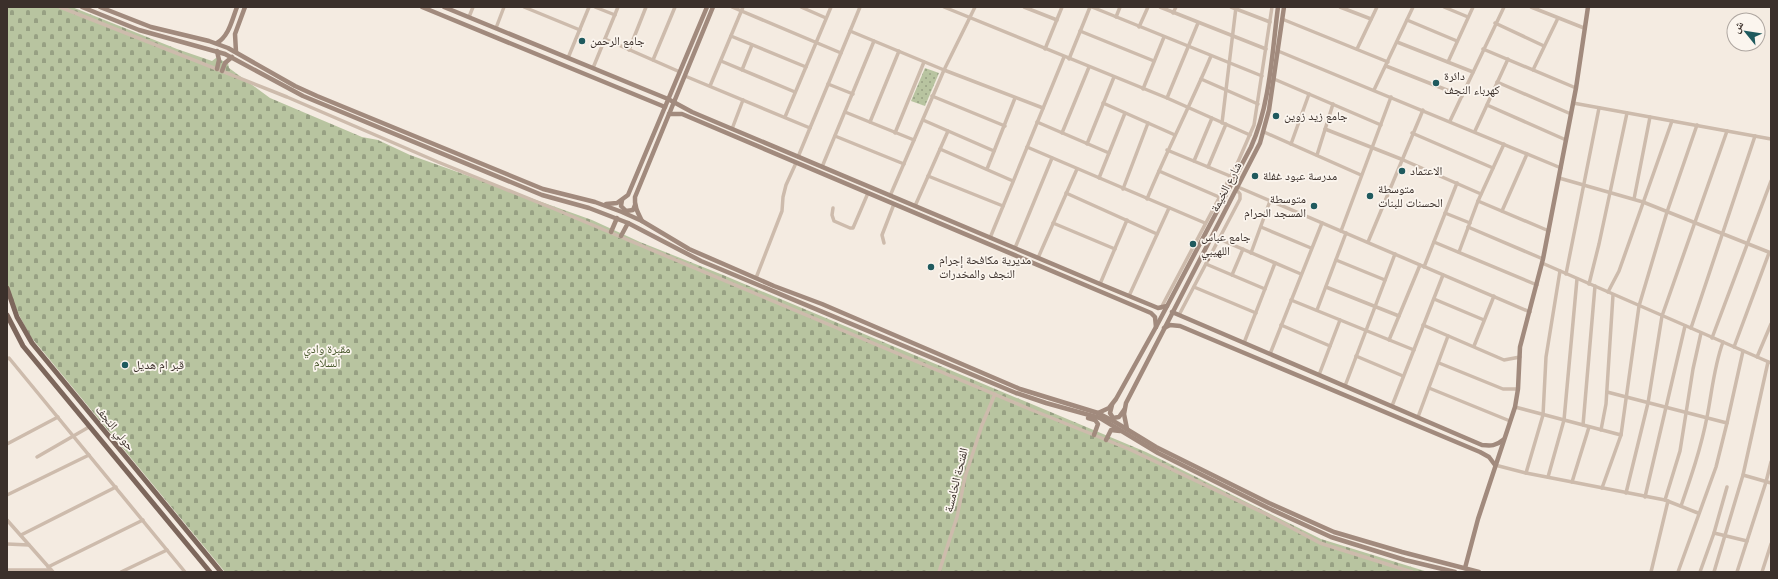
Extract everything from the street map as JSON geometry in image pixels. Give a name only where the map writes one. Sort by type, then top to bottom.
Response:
[{"type":"main road","name":"حولي النجف","points":[[7,288],[17,317],[32,343],[221,572]]},
{"type":"main road","name":"حولي النجف","points":[[7,315],[23,346],[210,572]]},
{"type":"street","points":[[60,7],[287,97],[438,162],[621,236],[995,394],[1130,449],[1266,514],[1320,543],[1412,572]]},
{"type":"street","points":[[82,7],[139,30],[217,51],[232,57],[303,96],[376,127],[542,195],[576,204],[617,218],[681,251],[1016,393],[1100,418],[1126,430]]},
{"type":"street","points":[[100,7],[159,29],[217,43],[305,91],[543,189],[576,198],[613,205],[628,195],[707,7]]},
{"type":"street","points":[[217,43],[224,38],[237,7]]},
{"type":"street","points":[[236,52],[235,34],[245,7]]},
{"type":"street","points":[[422,7],[665,107]]},
{"type":"street","points":[[444,7],[668,99],[692,112],[1129,296],[1159,308],[1167,306]]},
{"type":"street","points":[[469,17],[473,7]]},
{"type":"street","points":[[496,28],[504,7]]},
{"type":"street","points":[[524,7],[580,30]]},
{"type":"street","points":[[568,58],[589,7]]},
{"type":"street","points":[[596,7],[615,15]]},
{"type":"street","points":[[593,68],[618,7]]},
{"type":"street","points":[[629,50],[646,7]]},
{"type":"street","points":[[653,60],[675,7]]},
{"type":"street","points":[[642,221],[635,206],[635,197],[713,7]]},
{"type":"street","points":[[732,7],[742,9],[841,52]]},
{"type":"street","points":[[801,7],[826,18]]},
{"type":"street","points":[[785,117],[831,7]]},
{"type":"street","points":[[798,157],[860,7]]},
{"type":"street","points":[[944,7],[1167,98],[1250,135]]},
{"type":"street","points":[[890,196],[932,96],[975,7]]},
{"type":"street","points":[[1024,7],[1033,9],[1057,20]]},
{"type":"street","points":[[1045,49],[1062,7]]},
{"type":"street","points":[[1069,59],[1091,7],[1262,76]]},
{"type":"street","points":[[1116,17],[1120,7]]},
{"type":"street","points":[[1139,27],[1148,7]]},
{"type":"street","points":[[1160,7],[1266,49]]},
{"type":"street","points":[[1174,13],[1176,7]]},
{"type":"street","points":[[1231,7],[1270,22]]},
{"type":"street","points":[[1153,314],[1157,313],[1230,176],[1239,165],[1256,117],[1272,7]]},
{"type":"street","name":"شارع الخيمة","points":[[1112,405],[1156,327],[1227,193],[1239,165],[1251,147],[1261,121],[1278,7]]},
{"type":"street","name":"شارع الخيمة","points":[[1124,410],[1172,312],[1237,188],[1264,132],[1274,79],[1284,7]]},
{"type":"street","points":[[1340,7],[1347,8],[1371,19]]},
{"type":"street","points":[[1357,49],[1377,7]]},
{"type":"street","points":[[1374,90],[1413,7]]},
{"type":"street","points":[[1444,7],[1468,17]]},
{"type":"street","points":[[1448,62],[1473,7]]},
{"type":"street","points":[[1450,122],[1504,7]]},
{"type":"street","points":[[1531,7],[1584,28]]},
{"type":"street","points":[[1465,568],[1478,518],[1515,408],[1520,356],[1526,321],[1537,285],[1549,231],[1576,88],[1588,7]]},
{"type":"street","points":[[1208,167],[1224,123],[1236,8]]},
{"type":"street","points":[[710,86],[742,9]]},
{"type":"street","points":[[1533,70],[1558,18]]},
{"type":"street","points":[[1282,19],[1388,62]]},
{"type":"street","points":[[1407,20],[1457,41]]},
{"type":"street","points":[[1167,98],[1198,23]]},
{"type":"street","points":[[1495,24],[1544,46]]},
{"type":"street","points":[[485,33],[488,25]]},
{"type":"street","points":[[158,36],[160,33],[159,29]]},
{"type":"street","points":[[498,38],[501,30]]},
{"type":"street","points":[[850,31],[944,70],[1043,108]]},
{"type":"street","points":[[1080,31],[1154,61]]},
{"type":"street","points":[[171,38],[169,34],[172,32]]},
{"type":"street","points":[[731,36],[806,67]]},
{"type":"street","points":[[1143,89],[1164,37]]},
{"type":"street","points":[[224,38],[224,42],[228,46],[232,45],[235,41]]},
{"type":"street","points":[[605,39],[680,72]]},
{"type":"street","points":[[822,167],[874,41]]},
{"type":"street","points":[[1397,42],[1473,72]]},
{"type":"street","points":[[742,70],[752,45]]},
{"type":"street","points":[[1483,49],[1576,88]]},
{"type":"street","points":[[217,51],[219,70]]},
{"type":"street","points":[[688,51],[694,53]]},
{"type":"street","points":[[870,122],[898,51]]},
{"type":"street","points":[[1278,51],[1561,168]]},
{"type":"street","points":[[1147,199],[1167,150],[1189,108],[1211,56]]},
{"type":"street","points":[[219,70],[232,57]]},
{"type":"street","points":[[990,238],[1064,57]]},
{"type":"street","points":[[1475,132],[1508,59]]},
{"type":"street","points":[[721,61],[795,92]]},
{"type":"street","points":[[895,133],[924,62]]},
{"type":"street","points":[[1386,66],[1462,96]]},
{"type":"street","points":[[1062,133],[1089,67]]},
{"type":"street","points":[[268,78],[271,77],[271,72]]},
{"type":"street","points":[[685,76],[810,128]]},
{"type":"street","points":[[1088,144],[1114,77]]},
{"type":"street","points":[[279,84],[280,80],[282,79]]},
{"type":"street","points":[[1201,79],[1258,104]]},
{"type":"street","points":[[1274,79],[1381,125]]},
{"type":"street","points":[[1497,82],[1571,114]]},
{"type":"street","points":[[828,84],[852,94]]},
{"type":"street","points":[[1291,144],[1309,94]]},
{"type":"street","points":[[932,96],[1005,126]]},
{"type":"street","points":[[1341,231],[1390,97]]},
{"type":"street","points":[[987,169],[1015,98]]},
{"type":"street","points":[[732,129],[743,100]]},
{"type":"street","points":[[1103,103],[1174,135]]},
{"type":"street","points":[[1573,103],[1771,139]]},
{"type":"street","points":[[1316,155],[1333,104]]},
{"type":"street","points":[[1487,105],[1566,140]]},
{"type":"street","points":[[1566,274],[1600,108]]},
{"type":"street","points":[[1368,242],[1422,110]]},
{"type":"street","points":[[845,112],[914,140]]},
{"type":"street","points":[[1099,178],[1125,113]]},
{"type":"street","points":[[1589,284],[1627,113]]},
{"type":"street","points":[[669,114],[682,114],[1153,314]]},
{"type":"street","points":[[1634,199],[1650,117]]},
{"type":"street","points":[[1194,161],[1212,118]]},
{"type":"street","points":[[923,120],[994,151]]},
{"type":"street","points":[[1608,292],[1619,271],[1672,121]]},
{"type":"street","points":[[1037,122],[1109,154]]},
{"type":"street","points":[[1123,188],[1148,123]]},
{"type":"street","points":[[1602,488],[1621,435],[1639,306],[1667,212],[1697,125]]},
{"type":"street","points":[[1325,129],[1401,159],[1481,194]]},
{"type":"street","points":[[1626,493],[1648,403],[1662,316],[1727,131]]},
{"type":"street","points":[[915,206],[948,132]]},
{"type":"street","points":[[1264,132],[1362,175]]},
{"type":"street","points":[[1412,134],[1493,168]]},
{"type":"street","points":[[835,136],[904,164]]},
{"type":"street","points":[[1690,328],[1755,136]]},
{"type":"street","points":[[1459,252],[1478,201],[1504,144]]},
{"type":"street","points":[[1027,147],[1205,223]]},
{"type":"street","points":[[940,149],[1013,181]]},
{"type":"street","points":[[1167,150],[1230,176]]},
{"type":"street","points":[[1502,211],[1528,154]]},
{"type":"street","points":[[1015,248],[1052,158]]},
{"type":"street","points":[[756,278],[782,211],[786,185],[796,163]]},
{"type":"street","points":[[1038,258],[1077,169]]},
{"type":"street","points":[[1159,171],[1219,196]]},
{"type":"street","points":[[928,176],[1003,206]]},
{"type":"street","points":[[1559,178],[1643,202],[1770,253],[1734,347]]},
{"type":"street","points":[[1712,338],[1771,181]]},
{"type":"street","points":[[1424,267],[1457,183]]},
{"type":"street","points":[[1237,188],[1368,242],[1530,312]]},
{"type":"street","points":[[1179,315],[1240,198],[1237,188]]},
{"type":"street","points":[[833,208],[832,215],[834,221],[853,228],[868,193]]},
{"type":"street","points":[[1066,193],[1157,234]]},
{"type":"street","points":[[1227,193],[1228,199],[1231,199]]},
{"type":"street","points":[[562,201],[564,199],[563,195]]},
{"type":"street","points":[[576,198],[574,202],[576,204]]},
{"type":"street","points":[[622,200],[622,206],[626,211],[633,210],[635,206]]},
{"type":"street","points":[[1251,253],[1270,201]]},
{"type":"street","points":[[1478,201],[1549,231]]},
{"type":"street","points":[[595,202],[642,221],[685,247],[1020,389],[1098,413],[1171,457],[1268,508],[1331,537],[1397,558],[1455,572]]},
{"type":"street","points":[[905,209],[908,207],[908,203]]},
{"type":"street","points":[[884,243],[882,235],[894,204]]},
{"type":"street","points":[[1129,296],[1169,208]]},
{"type":"street","points":[[923,216],[922,212],[924,210]]},
{"type":"street","points":[[1445,213],[1470,223]]},
{"type":"street","points":[[611,232],[617,218]]},
{"type":"street","points":[[1213,219],[1218,218],[1220,221]]},
{"type":"street","points":[[1100,284],[1127,220]]},
{"type":"street","points":[[621,236],[628,223]]},
{"type":"street","points":[[1053,223],[1115,248]]},
{"type":"street","points":[[1270,354],[1322,223]]},
{"type":"street","points":[[1261,227],[1311,248]]},
{"type":"street","points":[[1468,227],[1543,261],[1566,274],[1769,363],[1743,475],[1714,572]]},
{"type":"street","points":[[1317,310],[1346,234]]},
{"type":"street","points":[[669,245],[672,244],[673,239]]},
{"type":"street","points":[[1219,239],[1301,274]]},
{"type":"street","points":[[1434,242],[1537,285]]},
{"type":"street","points":[[681,251],[681,248],[685,247]]},
{"type":"street","points":[[1232,275],[1243,249]]},
{"type":"street","points":[[1341,393],[1339,388],[1344,386],[1395,254]]},
{"type":"street","points":[[1202,256],[1208,259]]},
{"type":"street","points":[[1336,260],[1385,280]]},
{"type":"street","points":[[1244,343],[1275,263]]},
{"type":"street","points":[[1206,264],[1265,289]]},
{"type":"street","points":[[1389,340],[1420,265]]},
{"type":"street","points":[[1526,473],[1543,415],[1546,357],[1560,271]]},
{"type":"street","points":[[1392,406],[1443,275]]},
{"type":"street","points":[[1548,477],[1564,420],[1577,278]]},
{"type":"street","points":[[1583,425],[1594,286]]},
{"type":"street","points":[[1194,287],[1256,313]]},
{"type":"street","points":[[1326,287],[1399,316]]},
{"type":"street","points":[[1601,430],[1607,392],[1613,295]]},
{"type":"street","points":[[1474,346],[1494,296]]},
{"type":"street","points":[[1291,300],[1414,350]]},
{"type":"street","points":[[1434,300],[1484,320]]},
{"type":"street","points":[[1172,312],[1482,445],[1497,445],[1503,440]]},
{"type":"street","points":[[1153,314],[1156,327]]},
{"type":"street","points":[[1185,328],[1189,319]]},
{"type":"street","points":[[1320,384],[1325,382],[1322,376],[1330,346],[1340,320]]},
{"type":"street","points":[[1164,328],[1175,324],[1185,328],[1480,452],[1489,457],[1495,465],[1526,473],[1666,501],[1698,513]]},
{"type":"street","points":[[1757,357],[1771,324]]},
{"type":"street","points":[[1281,325],[1330,346]]},
{"type":"street","points":[[1423,325],[1504,360],[1520,356]]},
{"type":"street","points":[[1645,497],[1684,326]]},
{"type":"street","points":[[1651,572],[1666,501],[1680,451],[1693,369],[1701,333]]},
{"type":"street","points":[[1418,417],[1448,336]]},
{"type":"street","points":[[1681,506],[1697,457],[1707,418],[1718,356],[1723,342]]},
{"type":"street","points":[[1678,572],[1698,513],[1716,467],[1743,351]]},
{"type":"street","points":[[1356,356],[1403,376]]},
{"type":"street","points":[[7,359],[9,358],[185,572]]},
{"type":"street","points":[[1439,363],[1502,389],[1518,389]]},
{"type":"street","points":[[1429,388],[1510,421]]},
{"type":"street","points":[[1607,392],[1727,423]]},
{"type":"street","name":"الفتحة الخامسة","points":[[939,572],[957,517],[965,477],[995,394]]},
{"type":"street","points":[[1098,413],[1112,405]]},
{"type":"street","points":[[1112,405],[1110,413],[1113,418],[1119,417],[1124,410]]},
{"type":"street","points":[[1515,408],[1621,435]]},
{"type":"street","points":[[1124,410],[1126,430]]},
{"type":"street","points":[[1082,413],[1098,422],[1094,435]]},
{"type":"street","points":[[7,444],[58,417]]},
{"type":"street","points":[[37,457],[89,427]]},
{"type":"street","points":[[1572,482],[1589,427]]},
{"type":"street","points":[[1106,440],[1111,430],[1126,430]]},
{"type":"street","points":[[1480,452],[1484,449],[1482,445]]},
{"type":"street","points":[[7,495],[89,455]]},
{"type":"street","points":[[1179,461],[1334,532],[1479,572]]},
{"type":"street","points":[[1737,572],[1771,462]]},
{"type":"street","points":[[1743,475],[1771,483]]},
{"type":"street","points":[[21,535],[116,487]]},
{"type":"street","points":[[1700,572],[1714,533],[1727,488]]},
{"type":"street","points":[[7,520],[51,570]]},
{"type":"street","points":[[7,570],[51,570],[142,520]]},
{"type":"street","points":[[1714,533],[1747,541]]},
{"type":"street","points":[[7,544],[29,545]]},
{"type":"street","points":[[1762,572],[1771,544]]},
{"type":"street","points":[[121,572],[167,550]]},
{"type":"green space","name":"مقبرة وادي السلام","points":[[7,7],[72,7],[177,49],[212,61],[216,58],[228,63],[229,68],[270,98],[362,137],[378,140],[410,155],[592,220],[640,242],[723,275],[1146,452],[1321,539],[1428,572],[225,572],[31,337],[14,303],[7,281]]},
{"type":"green space","points":[[925,68],[939,73],[925,106],[911,101]]},
{"type":"place","name":"جامع الرحمن","points":[[582,41]]},
{"type":"place","name":"دائرة كهرباء النجف","points":[[1436,83]]},
{"type":"place","name":"جامع زيد زوين","points":[[1276,116]]},
{"type":"place","name":"الاعتماد","points":[[1402,171]]},
{"type":"place","name":"مدرسة عبود غفلة","points":[[1255,176]]},
{"type":"place","name":"متوسطة الحسنات للبنات","points":[[1370,196]]},
{"type":"place","name":"متوسطة المسجد الحرام","points":[[1314,206]]},
{"type":"place","name":"جامع عباس اللهيبي","points":[[1193,244]]},
{"type":"place","name":"مديرية مكافحة إجرام النجف والمخدرات","points":[[931,267]]},
{"type":"place","name":"قبر ام هديل","points":[[125,365]]}]
